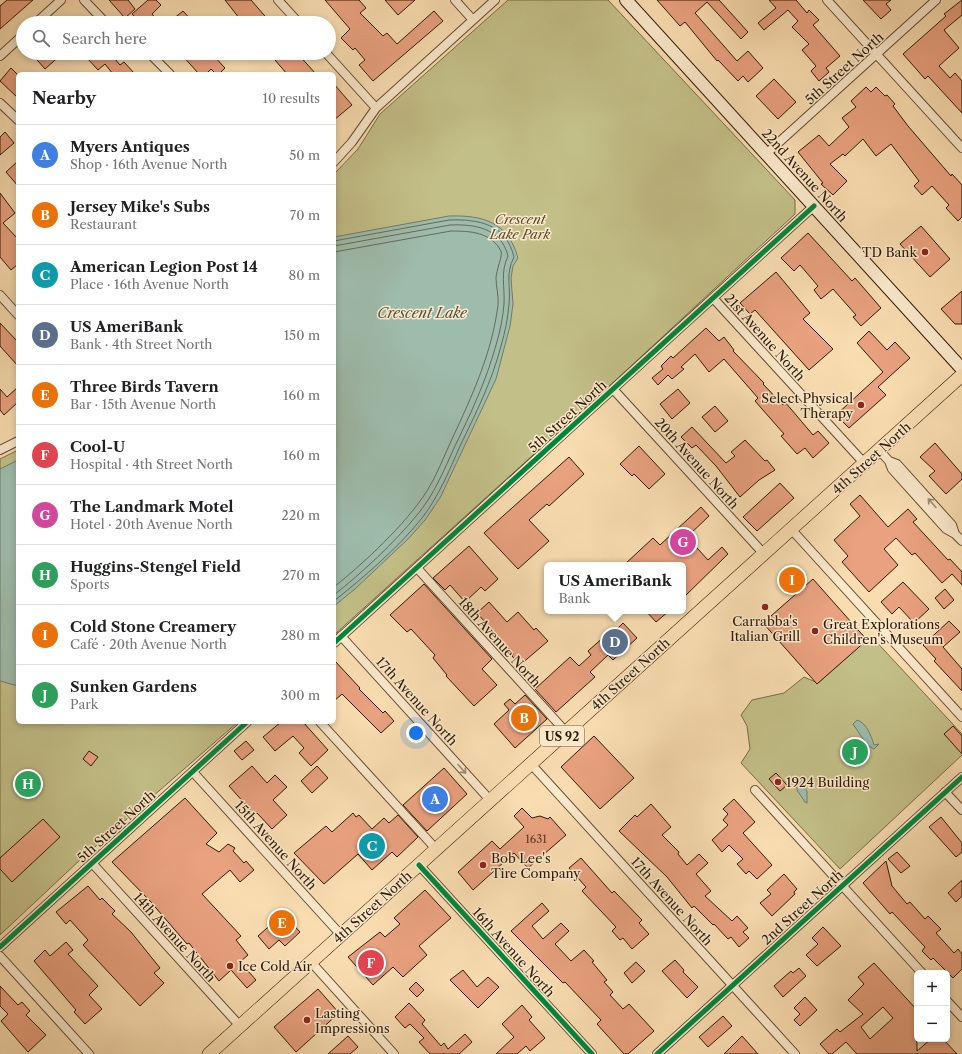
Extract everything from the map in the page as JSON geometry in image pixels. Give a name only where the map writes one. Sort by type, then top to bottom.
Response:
[{"type":"main road","name":"22nd Avenue North","points":[[626,0],[962,369]]},
{"type":"main road","name":"4th Street North","points":[[209,1054],[962,375]]},
{"type":"street","points":[[44,16],[61,0]]},
{"type":"street","points":[[84,0],[99,16]]},
{"type":"street","points":[[278,0],[293,16]]},
{"type":"street","points":[[455,0],[473,20]]},
{"type":"street","points":[[336,160],[352,142],[376,108],[495,0]]},
{"type":"street","points":[[827,0],[962,148]]},
{"type":"street","name":"5th Street North","points":[[766,154],[936,0]]},
{"type":"street","points":[[0,56],[16,41]]},
{"type":"street","points":[[156,60],[168,72]]},
{"type":"street","points":[[332,60],[376,108]]},
{"type":"street","points":[[0,103],[16,118]]},
{"type":"street","name":"5th Street North","points":[[336,641],[814,206]]},
{"type":"street","points":[[0,295],[16,313]]},
{"type":"street","name":"21st Avenue North","points":[[713,298],[864,463]]},
{"type":"street","name":"20th Avenue North","points":[[613,389],[764,554]]},
{"type":"street","points":[[0,450],[16,442]]},
{"type":"street","points":[[879,450],[889,461],[897,464],[952,525],[955,534],[962,541]]},
{"type":"street","points":[[791,530],[962,718]]},
{"type":"street","name":"18th Avenue North","points":[[416,568],[566,732]]},
{"type":"street","name":"17th Avenue North","points":[[341,636],[490,800]]},
{"type":"street","name":"5th Street North","points":[[0,947],[245,724]]},
{"type":"street","points":[[322,724],[436,849]]},
{"type":"street","name":"17th Avenue North","points":[[531,764],[795,1054]]},
{"type":"street","name":"15th Avenue North","points":[[193,772],[341,935]]},
{"type":"street","name":"2nd Street North","points":[[657,1054],[962,776]]},
{"type":"street","points":[[755,790],[919,970]]},
{"type":"street","points":[[945,792],[962,810]]},
{"type":"street","name":"14th Avenue North","points":[[92,863],[240,1026]]},
{"type":"street","name":"16th Avenue North","points":[[419,865],[592,1054]]},
{"type":"street","points":[[0,956],[89,1054]]},
{"type":"street","points":[[311,962],[394,1054]]},
{"type":"street","points":[[950,1004],[962,1017]]},
{"type":"green space","name":"Crescent Lake Park","points":[[508,0],[608,0],[795,200],[795,214],[616,380],[336,633],[336,172],[358,149],[380,114]]},
{"type":"green space","points":[[16,451],[16,724],[236,724],[81,859],[0,935],[0,459]]},
{"type":"green space","points":[[871,636],[962,734],[962,755],[840,869],[741,763],[750,749],[747,726],[741,715],[752,700],[784,693],[804,677],[818,683]]},
{"type":"water","name":"Crescent Lake","points":[[449,216],[473,217],[483,219],[501,229],[508,236],[514,246],[518,258],[513,266],[511,278],[513,304],[510,326],[496,379],[440,498],[425,520],[409,538],[355,589],[336,604],[336,237]]},
{"type":"water","points":[[16,461],[16,685],[0,681],[0,469]]},
{"type":"water","points":[[857,720],[866,727],[874,745],[879,744],[874,749],[867,745],[853,724]]},
{"type":"water","points":[[799,780],[803,780],[807,792],[807,803],[797,790],[797,782]]},
{"type":"building","points":[[7,0],[33,0],[0,29],[0,6]]},
{"type":"building","points":[[109,0],[128,0],[135,9],[127,16],[123,16]]},
{"type":"building","points":[[148,0],[156,0],[161,5],[152,14],[154,16],[134,16],[132,14]]},
{"type":"building","points":[[225,0],[251,0],[265,16],[238,16]]},
{"type":"building","points":[[325,0],[359,0],[366,8],[360,13],[383,36],[387,33],[397,44],[434,11],[443,21],[373,81],[359,65],[365,60],[355,48],[353,50],[341,38],[350,29]]},
{"type":"building","points":[[385,0],[415,0],[398,15]]},
{"type":"building","points":[[657,0],[719,0],[748,32],[741,39],[707,2],[695,13],[737,61],[748,51],[763,68],[748,82],[743,76],[738,81],[718,60],[717,61],[685,22],[680,26]]},
{"type":"building","points":[[769,0],[796,0],[807,13],[809,10],[819,20],[813,25],[840,56],[826,68],[829,72],[819,81],[811,71],[816,66],[802,50],[809,44],[792,27],[798,21],[788,10],[764,30],[758,23],[776,8]]},
{"type":"building","points":[[863,0],[891,0],[886,4],[891,10],[881,19]]},
{"type":"building","points":[[962,0],[962,15],[944,30],[959,48],[939,66],[950,78],[955,73],[962,81],[962,113],[928,76],[925,79],[903,54],[946,16],[944,14]]},
{"type":"building","points":[[183,11],[188,16],[177,16]]},
{"type":"building","points":[[37,60],[55,60],[45,69]]},
{"type":"building","points":[[89,60],[116,60],[120,65],[124,62],[133,72],[111,72],[105,64],[98,70]]},
{"type":"building","points":[[186,60],[218,60],[225,68],[221,72],[214,72],[211,69],[208,72],[197,72]]},
{"type":"building","points":[[275,60],[303,60],[314,72],[285,72]]},
{"type":"building","points":[[11,68],[16,73],[16,96],[0,81]]},
{"type":"building","points":[[774,79],[796,102],[778,119],[756,96]]},
{"type":"building","points":[[336,86],[352,105],[336,118]]},
{"type":"building","points":[[866,87],[871,92],[876,87],[885,96],[887,95],[895,104],[893,106],[908,126],[951,176],[952,174],[962,185],[962,217],[958,221],[946,208],[949,205],[932,186],[922,195],[914,186],[919,181],[891,144],[876,156],[863,139],[845,156],[843,154],[830,164],[847,181],[833,195],[821,184],[823,183],[798,152],[819,135],[829,146],[849,127],[842,118],[856,107],[851,101]]},
{"type":"building","points":[[5,132],[14,143],[0,155],[0,137]]},
{"type":"building","points":[[16,163],[16,184],[6,172]]},
{"type":"building","points":[[0,193],[15,213],[3,223],[16,237],[16,266],[11,270],[0,257]]},
{"type":"building","name":"TD Bank","points":[[921,226],[950,259],[930,277],[900,244]]},
{"type":"building","points":[[808,233],[852,281],[855,278],[881,308],[861,326],[853,317],[856,315],[833,289],[821,299],[814,290],[818,286],[800,265],[794,271],[781,258]]},
{"type":"building","points":[[776,272],[810,313],[803,319],[833,349],[809,370],[755,310],[750,314],[740,303]]},
{"type":"building","points":[[962,291],[962,324],[955,324],[941,309]]},
{"type":"building","points":[[0,323],[16,340],[16,364],[0,346]]},
{"type":"building","points":[[706,328],[719,341],[724,337],[734,350],[733,351],[783,405],[785,402],[813,435],[818,431],[829,443],[813,458],[805,448],[797,454],[781,436],[784,434],[755,401],[758,398],[724,359],[709,372],[695,354],[681,367],[684,369],[672,379],[668,375],[658,385],[652,378],[663,369],[661,366],[671,356],[673,358]]},
{"type":"building","points":[[869,331],[887,350],[895,342],[910,358],[878,387],[886,395],[849,428],[836,415],[883,372],[857,343]]},
{"type":"building","points":[[0,389],[7,397],[16,389],[16,404],[4,415],[0,410]]},
{"type":"building","points":[[678,389],[690,403],[672,419],[660,404]]},
{"type":"building","points":[[715,406],[728,421],[715,432],[702,417]]},
{"type":"building","points":[[692,427],[726,463],[735,456],[731,452],[745,440],[765,461],[767,460],[775,470],[759,480],[740,497],[716,466],[696,445],[692,448],[681,437]]},
{"type":"building","points":[[935,443],[962,474],[962,479],[946,494],[929,476],[935,471],[920,457]]},
{"type":"building","points":[[639,446],[665,474],[649,489],[634,474],[632,476],[620,464]]},
{"type":"building","points":[[569,457],[584,474],[549,506],[547,504],[529,520],[549,541],[518,569],[484,533]]},
{"type":"building","points":[[780,483],[794,498],[757,531],[743,517]]},
{"type":"building","points":[[860,495],[888,527],[908,509],[917,519],[913,522],[948,560],[950,559],[962,572],[962,585],[952,574],[942,583],[915,553],[912,555],[896,538],[884,549],[898,565],[869,592],[842,562],[848,556],[834,540],[860,516],[850,504]]},
{"type":"building","points":[[701,507],[709,516],[687,537],[708,560],[722,547],[728,554],[686,595],[686,562],[627,562],[653,538],[660,545]]},
{"type":"building","points":[[469,546],[498,579],[485,591],[481,587],[465,602],[450,585],[445,590],[433,578]]},
{"type":"building","name":"Great Explorations Children's Museum","points":[[813,579],[867,640],[817,684],[763,623]]},
{"type":"building","points":[[903,582],[929,609],[914,623],[899,607],[892,614],[881,602]]},
{"type":"building","points":[[424,584],[492,659],[482,669],[497,685],[474,706],[446,676],[447,675],[433,658],[435,655],[411,629],[407,632],[390,615]]},
{"type":"building","points":[[945,589],[954,600],[944,609],[935,598]]},
{"type":"building","points":[[489,602],[507,622],[518,612],[534,630],[536,628],[548,641],[520,665],[512,656],[513,654],[477,613]]},
{"type":"building","points":[[649,614],[665,614],[656,622]]},
{"type":"building","points":[[949,621],[960,632],[943,647],[962,669],[962,691],[934,661],[936,659],[923,645]]},
{"type":"building","points":[[623,623],[637,638],[613,660],[608,655],[590,672],[595,677],[556,712],[535,689],[570,657],[579,666],[591,655],[588,651],[614,628],[616,630]]},
{"type":"building","points":[[336,662],[360,688],[359,689],[383,713],[385,711],[394,721],[381,733],[342,694],[336,699]]},
{"type":"building","points":[[525,695],[547,719],[515,748],[494,724],[509,710],[504,704],[510,699],[515,704]]},
{"type":"building","points":[[279,724],[305,724],[328,750],[311,766],[299,753],[304,748],[293,736],[275,751],[263,737]]},
{"type":"building","points":[[953,726],[962,736],[962,754],[944,734]]},
{"type":"building","points":[[594,736],[634,778],[600,809],[561,767]]},
{"type":"building","points":[[246,741],[254,750],[242,760],[234,751]]},
{"type":"building","points":[[89,751],[98,757],[91,766],[83,759]]},
{"type":"building","points":[[252,766],[267,783],[275,775],[287,787],[273,800],[287,815],[272,829],[257,813],[255,815],[229,786]]},
{"type":"building","points":[[317,766],[328,778],[312,793],[301,781]]},
{"type":"building","points":[[444,768],[467,794],[427,831],[403,805]]},
{"type":"building","name":"1924 Building","points":[[776,773],[787,785],[780,791],[769,779]]},
{"type":"building","points":[[185,798],[217,833],[206,844],[219,852],[228,844],[235,848],[233,851],[244,863],[246,861],[254,870],[240,882],[230,870],[202,894],[241,936],[236,940],[248,955],[240,962],[256,980],[247,988],[231,970],[219,981],[189,943],[187,944],[150,901],[112,862]]},
{"type":"building","points":[[734,799],[755,822],[743,833],[772,865],[757,879],[749,871],[746,874],[737,864],[743,859],[729,845],[722,852],[712,840],[728,825],[723,820],[728,814],[723,809]]},
{"type":"building","points":[[651,804],[671,827],[662,835],[679,852],[678,854],[687,865],[699,854],[708,863],[696,874],[711,891],[705,896],[732,921],[737,916],[748,928],[743,932],[749,938],[739,947],[731,937],[728,939],[694,906],[692,908],[667,877],[619,831],[635,815],[637,817]]},
{"type":"building","points":[[522,808],[532,818],[540,816],[548,819],[550,817],[566,835],[528,868],[514,853],[473,890],[458,872],[492,841],[500,849],[524,827],[514,816]]},
{"type":"building","points":[[353,813],[356,817],[359,815],[372,829],[384,818],[389,823],[398,815],[418,837],[397,857],[392,852],[372,870],[358,854],[324,884],[294,853],[326,826],[332,832]]},
{"type":"building","points":[[941,817],[962,843],[962,852],[956,857],[929,827]]},
{"type":"building","points":[[43,819],[60,837],[12,882],[0,869],[0,858]]},
{"type":"building","points":[[897,852],[910,866],[901,873],[888,859]]},
{"type":"building","points":[[581,858],[612,893],[614,891],[642,920],[639,923],[649,934],[632,949],[623,938],[620,940],[612,931],[616,927],[582,891],[586,887],[569,868]]},
{"type":"building","points":[[886,861],[892,886],[907,904],[910,902],[925,919],[928,916],[941,929],[936,933],[954,953],[958,949],[962,954],[962,969],[953,978],[950,975],[950,970],[945,970],[933,958],[931,960],[922,951],[925,947],[892,912],[890,914],[863,883]]},
{"type":"building","points":[[784,874],[797,889],[794,892],[795,894],[772,916],[760,903],[771,894],[767,890]]},
{"type":"building","points":[[962,880],[962,896],[956,902],[948,893]]},
{"type":"building","points":[[88,886],[100,900],[102,898],[115,911],[112,914],[131,932],[160,968],[154,973],[164,983],[140,1006],[83,945],[88,940],[70,920],[66,924],[56,912]]},
{"type":"building","points":[[425,890],[451,918],[419,946],[427,955],[403,977],[393,967],[373,985],[348,957],[380,932],[385,937],[400,924],[394,918]]},
{"type":"building","points":[[542,903],[549,911],[532,926],[543,939],[561,923],[569,931],[555,944],[571,961],[584,950],[594,961],[592,962],[607,980],[604,982],[613,992],[610,995],[623,1009],[629,1004],[654,1031],[628,1054],[624,1054],[597,1024],[601,1020],[565,982],[563,983],[511,931]]},
{"type":"building","points":[[283,914],[300,932],[285,946],[279,940],[269,949],[258,936]]},
{"type":"building","points":[[823,927],[841,946],[817,966],[806,955],[818,944],[812,938]]},
{"type":"building","points":[[66,942],[73,950],[68,954],[98,986],[89,995],[102,1009],[85,1024],[74,1012],[76,1010],[34,961],[45,950],[50,956]]},
{"type":"building","points":[[675,960],[684,970],[683,972],[698,987],[687,998],[662,971]]},
{"type":"building","points":[[636,962],[645,971],[632,983],[624,973]]},
{"type":"building","points":[[874,963],[914,1007],[914,1042],[917,1042],[917,1051],[928,1042],[946,1042],[957,1054],[857,1054],[846,1042],[832,1054],[829,1054],[820,1044],[837,1029],[840,1032],[863,1014],[848,1000],[864,984],[858,977]],"holes":[[[883,1007],[893,1018],[870,1039],[861,1027]]]},
{"type":"building","points":[[799,968],[806,976],[783,997],[774,986],[791,971],[793,973]]},
{"type":"building","points":[[463,970],[477,987],[488,977],[499,987],[478,1008],[450,980]]},
{"type":"building","points":[[416,982],[424,990],[417,997],[409,989]]},
{"type":"building","points":[[0,986],[18,1005],[22,1002],[30,1011],[26,1015],[46,1035],[28,1052],[1,1021],[8,1014],[0,1006]]},
{"type":"building","name":"Lasting Impressions","points":[[318,989],[339,1013],[296,1052],[274,1027]]},
{"type":"building","points":[[805,997],[817,1010],[800,1026],[794,1020],[800,1014],[794,1008]]},
{"type":"building","points":[[409,1003],[425,1020],[422,1024],[441,1046],[444,1043],[448,1049],[465,1034],[472,1042],[459,1054],[430,1054],[419,1042],[424,1038],[410,1024],[405,1028],[395,1017]]},
{"type":"building","points":[[522,1005],[532,1017],[529,1020],[545,1038],[530,1051],[526,1046],[517,1054],[496,1054],[514,1037],[502,1024]]},
{"type":"building","points":[[723,1016],[732,1026],[708,1047],[699,1037]]},
{"type":"building","points":[[348,1036],[358,1047],[350,1054],[328,1054]]},
{"type":"building","points":[[742,1036],[758,1054],[724,1054]]},
{"type":"cycle path","points":[[336,641],[814,206]]},
{"type":"cycle path","points":[[0,947],[245,724]]},
{"type":"cycle path","points":[[657,1054],[962,777]]},
{"type":"cycle path","points":[[419,865],[592,1054]]},
{"type":"place","name":"TD Bank","points":[[925,252]]},
{"type":"place","name":"Select Physical Therapy","points":[[861,405]]},
{"type":"place","name":"The Landmark Motel","points":[[683,542]]},
{"type":"place","name":"Cold Stone Creamery","points":[[792,580]]},
{"type":"place","name":"Carrabba's Italian Grill","points":[[765,607]]},
{"type":"place","name":"Great Explorations Children's Museum","points":[[815,631]]},
{"type":"place","name":"US AmeriBank","points":[[615,642]]},
{"type":"place","name":"Jersey Mike's Subs","points":[[524,718]]},
{"type":"place","name":"Sunken Gardens","points":[[855,752]]},
{"type":"place","name":"1924 Building","points":[[778,782]]},
{"type":"place","name":"Huggins-Stengel Field","points":[[28,784]]},
{"type":"place","name":"Myers Antiques","points":[[435,799]]},
{"type":"place","name":"American Legion Post 14","points":[[372,846]]},
{"type":"place","name":"Bob Lee's Tire Company","points":[[483,865]]},
{"type":"place","name":"Three Birds Tavern","points":[[282,923]]},
{"type":"place","name":"Cool-U","points":[[371,963]]},
{"type":"place","name":"Ice Cold Air","points":[[230,966]]},
{"type":"place","name":"Lasting Impressions","points":[[307,1020]]}]
